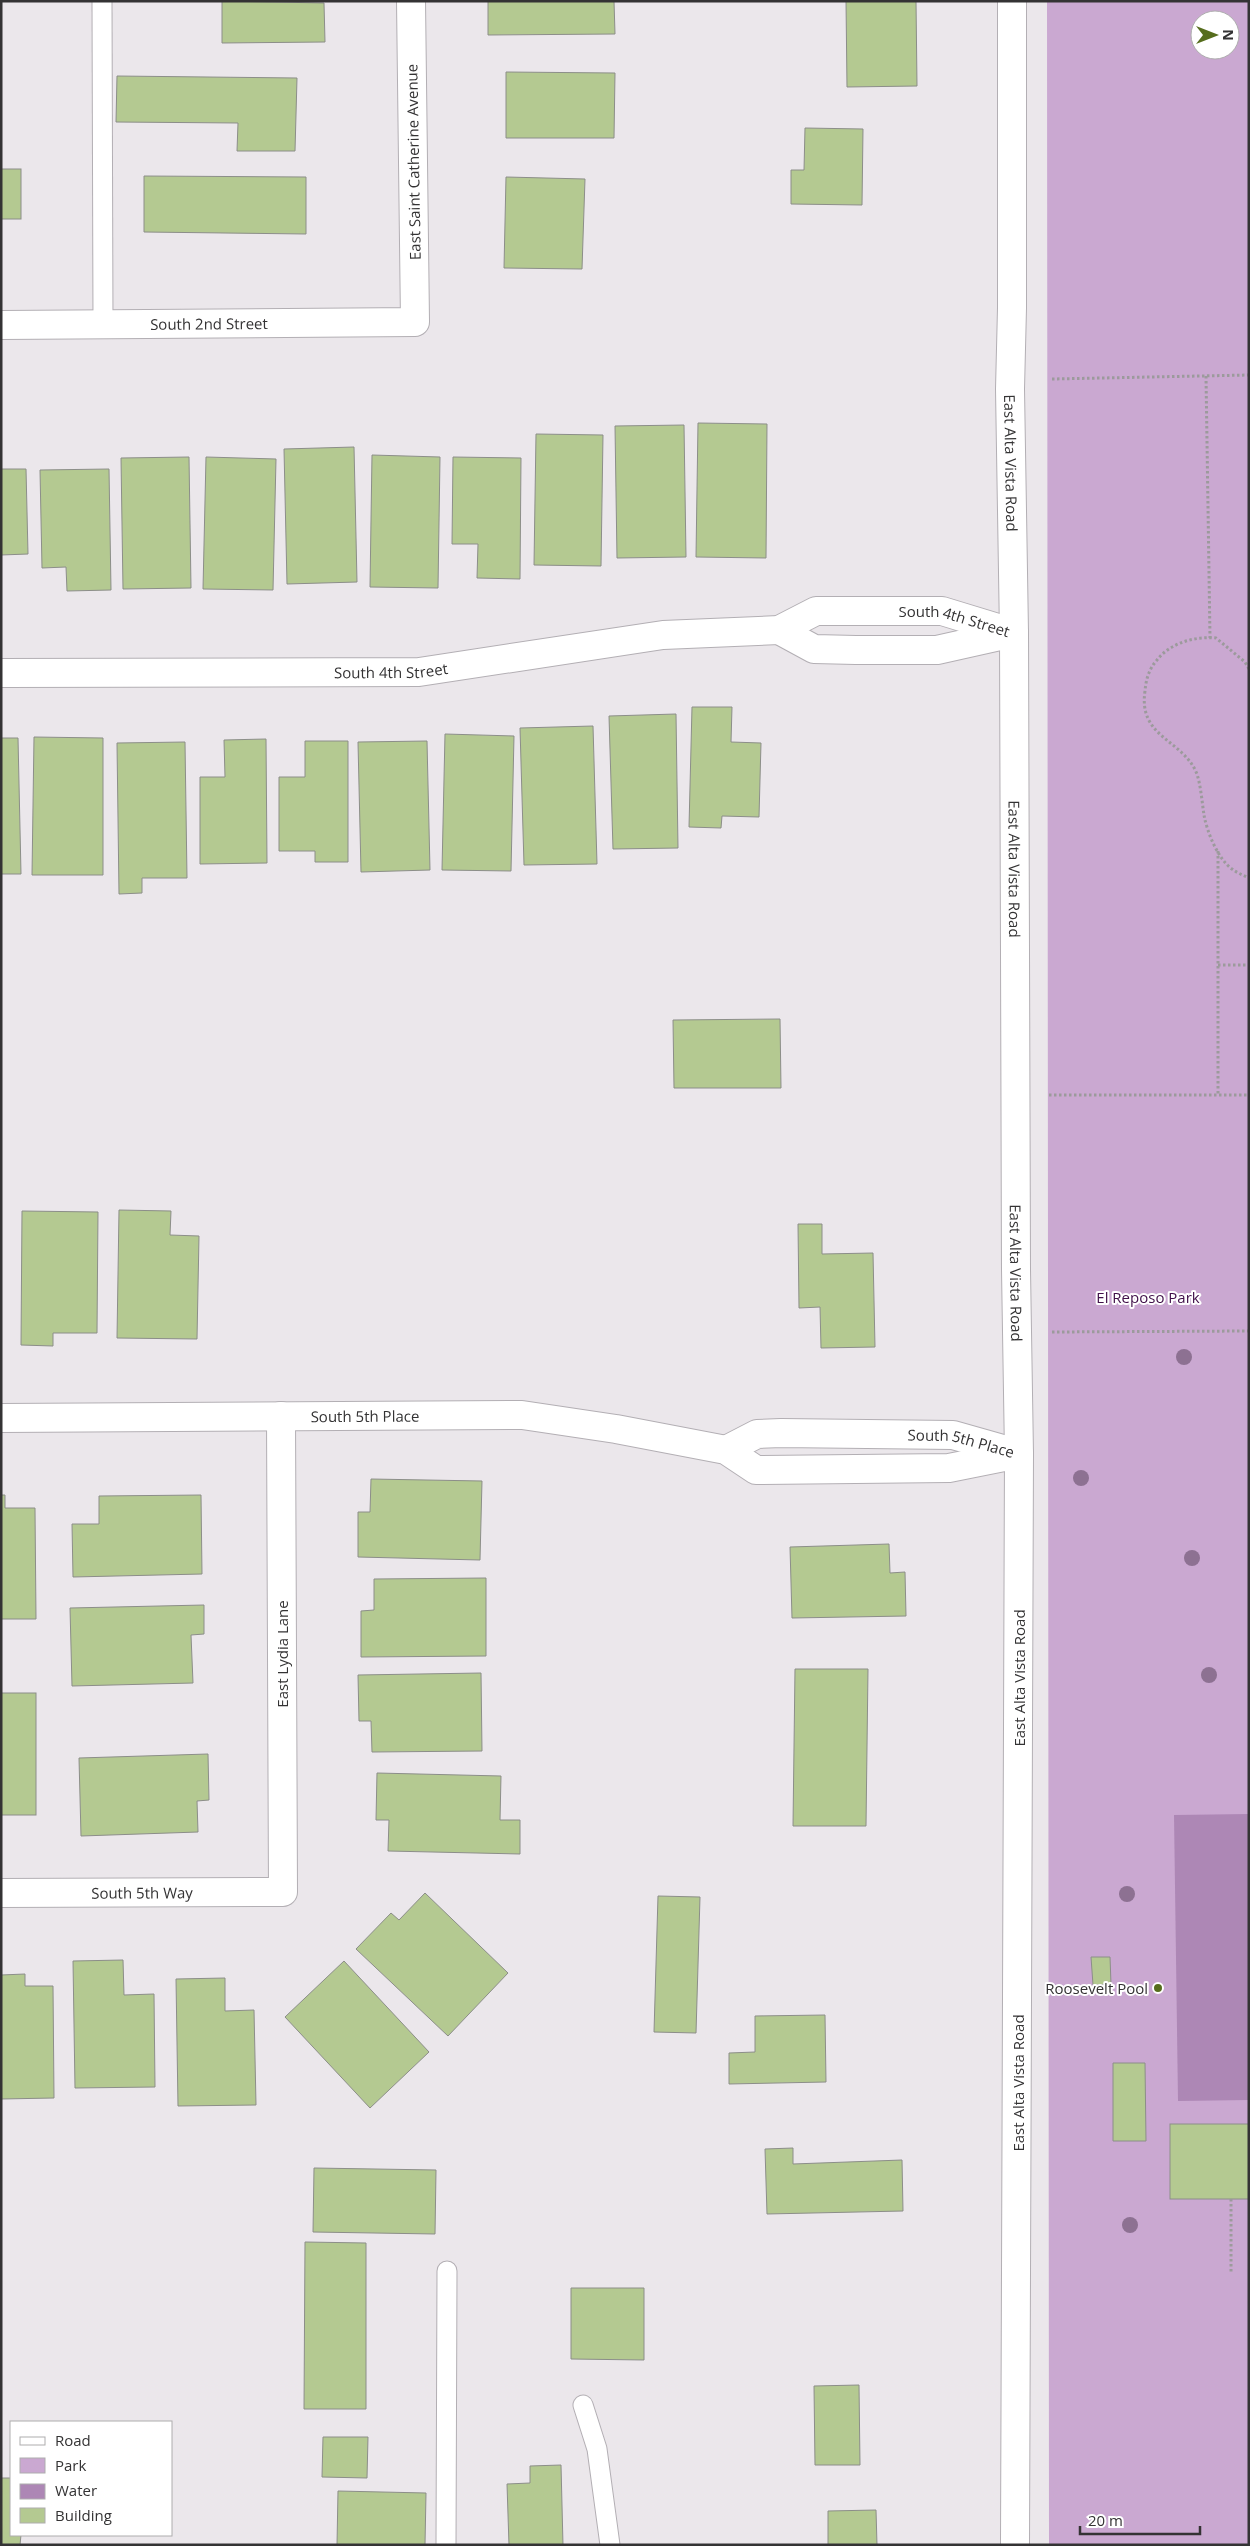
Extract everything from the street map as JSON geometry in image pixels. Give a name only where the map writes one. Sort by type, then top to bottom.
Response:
[{"type":"street","name":"East Saint Catherine Avenue","points":[[411,1],[415,322]]},
{"type":"street","name":"East Alta Vista Road","points":[[1012,1],[1012,308],[1010,389],[1014,633],[1015,1094],[1019,1454],[1014,2545]]},
{"type":"street","name":"South 2nd Street","points":[[1,325],[415,322]]},
{"type":"street","name":"South 4th Street","points":[[1,673],[419,672],[663,635],[779,630],[816,611],[942,611],[1014,633]]},
{"type":"street","points":[[856,650],[859,611]]},
{"type":"street","name":"South 4th Street","points":[[779,630],[814,649],[856,650],[937,650],[1014,633]]},
{"type":"street","name":"South 5th Place","points":[[1,1418],[522,1415],[616,1428],[726,1450],[756,1470],[949,1468],[1019,1454]]},
{"type":"street","name":"East Lydia Lane","points":[[281,1416],[283,1892]]},
{"type":"street","name":"South 5th Place","points":[[726,1450],[757,1434],[953,1435],[1019,1454]]},
{"type":"street","points":[[844,1469],[846,1434]]},
{"type":"street","name":"South 5th Way","points":[[1,1893],[283,1892]]},
{"type":"lane","points":[[102,1],[103,324]]},
{"type":"lane","points":[[446,2545],[447,2271]]},
{"type":"lane","points":[[583,2405],[597,2449],[610,2545]]},
{"type":"path","points":[[1052,379],[1249,375]]},
{"type":"path","points":[[1206,376],[1210,638]]},
{"type":"path","points":[[1249,669],[1247,662],[1216,638],[1195,639],[1174,645],[1161,654],[1150,668],[1144,697],[1145,714],[1150,724],[1158,734],[1184,754],[1196,773],[1204,818],[1218,851],[1231,869],[1249,878]]},
{"type":"path","points":[[1218,851],[1218,1095]]},
{"type":"path","points":[[1218,964],[1249,964]]},
{"type":"path","points":[[1015,1094],[1249,1095]]},
{"type":"path","points":[[1017,1332],[1249,1331]]},
{"type":"path","points":[[1232,2199],[1232,2272]]},
{"type":"green space","name":"El Reposo Park","points":[[1047,1],[1249,1],[1249,2545],[1049,2545]]},
{"type":"water","points":[[1249,1814],[1249,2100],[1178,2101],[1174,1815]]},
{"type":"building","points":[[222,1],[324,3],[325,42],[222,43]]},
{"type":"building","points":[[488,1],[614,1],[615,34],[488,35]]},
{"type":"building","points":[[846,1],[916,1],[917,86],[847,87]]},
{"type":"building","points":[[506,72],[615,73],[614,138],[506,138]]},
{"type":"building","points":[[117,76],[297,78],[295,151],[237,151],[238,123],[116,122]]},
{"type":"building","points":[[805,128],[863,129],[862,205],[791,204],[791,170],[804,170]]},
{"type":"building","points":[[1,169],[21,169],[21,219],[1,219]]},
{"type":"building","points":[[144,176],[306,177],[306,234],[144,232]]},
{"type":"building","points":[[506,177],[585,179],[582,269],[504,268]]},
{"type":"building","points":[[698,423],[767,424],[766,558],[696,557]]},
{"type":"building","points":[[684,425],[686,557],[617,558],[615,426]]},
{"type":"building","points":[[536,434],[603,435],[601,566],[534,565]]},
{"type":"building","points":[[354,447],[357,582],[287,584],[284,449]]},
{"type":"building","points":[[372,455],[440,457],[438,588],[370,587]]},
{"type":"building","points":[[189,457],[191,588],[123,589],[121,458]]},
{"type":"building","points":[[206,457],[276,459],[273,590],[203,589]]},
{"type":"building","points":[[453,457],[521,458],[520,579],[477,578],[478,544],[452,544]]},
{"type":"building","points":[[1,469],[26,469],[28,554],[1,555]]},
{"type":"building","points":[[109,469],[111,590],[67,591],[66,567],[42,568],[40,470]]},
{"type":"building","points":[[692,707],[732,707],[731,742],[761,743],[759,817],[722,816],[721,828],[689,827]]},
{"type":"building","points":[[676,714],[678,848],[613,849],[609,716]]},
{"type":"building","points":[[593,726],[597,864],[524,865],[520,728]]},
{"type":"building","points":[[445,734],[514,736],[511,871],[442,870]]},
{"type":"building","points":[[34,737],[103,738],[103,875],[32,875]]},
{"type":"building","points":[[1,738],[18,738],[21,874],[1,874]]},
{"type":"building","points":[[266,739],[267,863],[200,864],[200,777],[225,777],[224,740]]},
{"type":"building","points":[[305,741],[348,741],[348,862],[315,862],[315,851],[279,851],[279,777],[305,777]]},
{"type":"building","points":[[427,741],[430,870],[361,872],[358,742]]},
{"type":"building","points":[[185,742],[187,878],[142,878],[142,893],[119,894],[117,743]]},
{"type":"building","points":[[780,1019],[781,1088],[674,1088],[673,1020]]},
{"type":"building","points":[[119,1210],[171,1211],[170,1235],[199,1236],[197,1339],[117,1338]]},
{"type":"building","points":[[22,1211],[98,1212],[97,1333],[53,1333],[53,1346],[21,1345]]},
{"type":"building","points":[[798,1224],[822,1224],[822,1254],[873,1253],[875,1347],[821,1348],[820,1307],[799,1308]]},
{"type":"building","points":[[371,1479],[482,1481],[480,1560],[358,1557],[358,1512],[370,1512]]},
{"type":"building","points":[[1,1495],[5,1495],[5,1508],[35,1508],[36,1619],[1,1619]]},
{"type":"building","points":[[201,1495],[202,1574],[73,1577],[72,1524],[99,1524],[99,1496]]},
{"type":"building","points":[[889,1544],[890,1573],[905,1572],[906,1616],[792,1618],[790,1547]]},
{"type":"building","points":[[486,1578],[486,1656],[361,1657],[361,1611],[374,1610],[374,1579]]},
{"type":"building","points":[[204,1605],[204,1634],[191,1635],[193,1683],[72,1686],[70,1608]]},
{"type":"building","points":[[795,1669],[868,1669],[866,1826],[793,1826]]},
{"type":"building","points":[[481,1673],[482,1751],[372,1752],[371,1721],[359,1721],[358,1675]]},
{"type":"building","points":[[1,1693],[36,1693],[36,1815],[1,1815]]},
{"type":"building","points":[[208,1754],[209,1800],[197,1801],[198,1832],[81,1836],[79,1758]]},
{"type":"building","points":[[377,1773],[501,1776],[500,1820],[520,1820],[520,1854],[388,1851],[389,1820],[376,1820]]},
{"type":"building","points":[[425,1893],[508,1973],[448,2036],[356,1949],[391,1913],[399,1920]]},
{"type":"building","points":[[658,1896],[700,1897],[696,2033],[654,2032]]},
{"type":"building","points":[[1091,1957],[1110,1957],[1111,1984],[1093,1985]]},
{"type":"building","points":[[123,1960],[124,1995],[154,1994],[155,2087],[75,2088],[73,1961]]},
{"type":"building","points":[[344,1961],[429,2052],[370,2108],[285,2017]]},
{"type":"building","points":[[25,1974],[25,1986],[53,1986],[54,2098],[1,2099],[1,1975]]},
{"type":"building","points":[[225,1978],[225,2011],[254,2010],[256,2105],[178,2106],[176,1979]]},
{"type":"building","points":[[825,2015],[826,2082],[729,2084],[729,2053],[755,2052],[755,2016]]},
{"type":"building","points":[[1113,2063],[1145,2063],[1146,2141],[1113,2141]]},
{"type":"building","points":[[1170,2124],[1249,2124],[1249,2199],[1170,2199]]},
{"type":"building","points":[[793,2148],[793,2164],[902,2160],[903,2211],[767,2214],[765,2149]]},
{"type":"building","points":[[314,2168],[436,2170],[435,2234],[313,2232]]},
{"type":"building","points":[[305,2242],[366,2243],[366,2409],[304,2409]]},
{"type":"building","points":[[571,2288],[644,2288],[644,2360],[571,2359]]},
{"type":"building","points":[[859,2385],[860,2465],[815,2465],[814,2386]]},
{"type":"building","points":[[323,2437],[368,2437],[367,2478],[322,2477]]},
{"type":"building","points":[[561,2465],[563,2545],[509,2545],[507,2484],[530,2483],[530,2466]]},
{"type":"building","points":[[1,2478],[10,2478],[10,2536],[21,2536],[20,2545],[1,2545]]},
{"type":"building","points":[[338,2491],[426,2493],[425,2545],[337,2545]]},
{"type":"building","points":[[876,2510],[877,2545],[828,2545],[828,2511]]},
{"type":"place","name":"Roosevelt Pool","points":[[1158,1988]]}]
